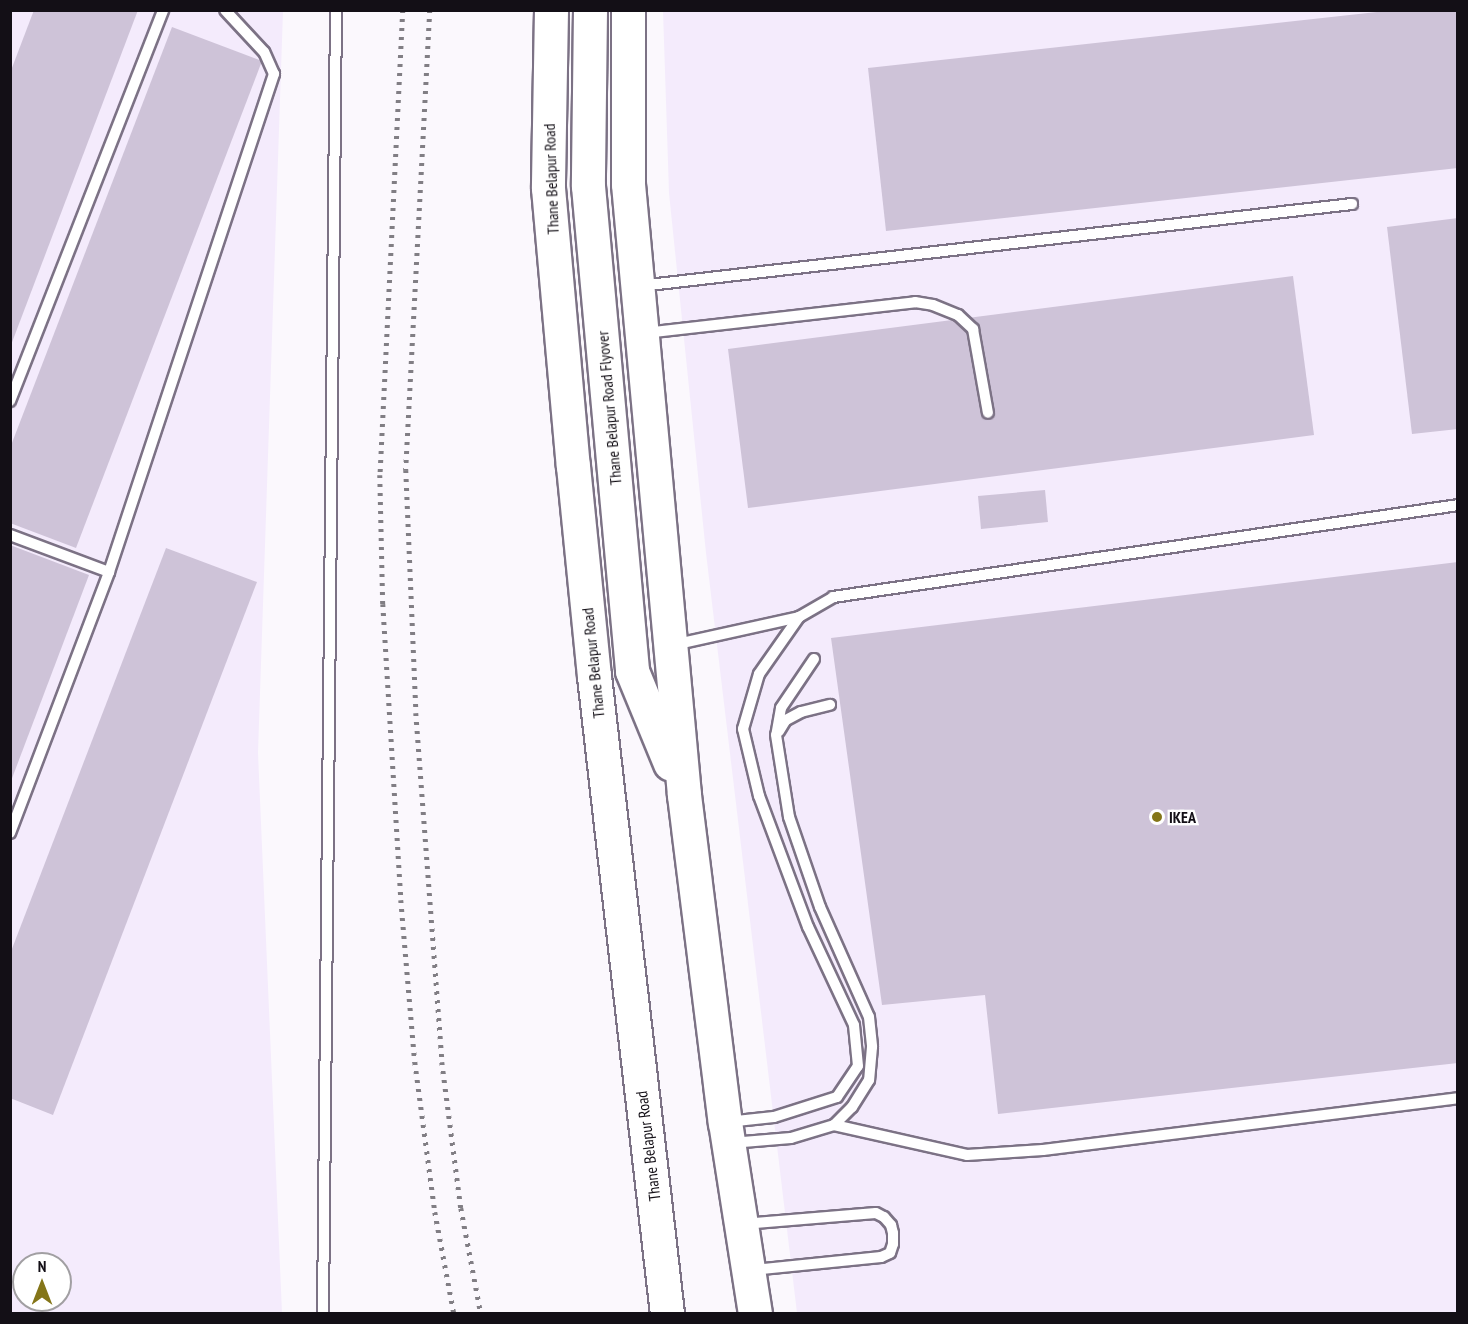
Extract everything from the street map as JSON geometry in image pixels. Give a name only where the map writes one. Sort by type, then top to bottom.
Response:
[{"type":"main road","name":"Thane Belapur Road","points":[[551,10],[548,188],[568,420],[594,676],[667,1314]]},
{"type":"main road","name":"Thane Belapur Road Flyover","points":[[590,10],[588,186],[632,672],[684,795]]},
{"type":"main road","points":[[628,10],[628,184],[669,646],[684,795],[726,1133],[755,1314]]},
{"type":"lane","points":[[10,401],[163,10]]},
{"type":"lane","points":[[10,833],[109,572],[274,74],[264,52],[225,10]]},
{"type":"lane","points":[[323,1314],[336,10]]},
{"type":"lane","points":[[637,287],[1352,204]]},
{"type":"lane","points":[[640,333],[915,302],[933,305],[958,315],[973,329],[988,413]]},
{"type":"lane","points":[[669,646],[799,617],[833,597],[1458,505]]},
{"type":"lane","points":[[10,535],[109,572]]},
{"type":"lane","points":[[726,1133],[837,1097],[858,1066],[854,1025],[808,927],[759,796],[743,729],[759,674],[799,617]]},
{"type":"lane","points":[[726,1133],[791,1138],[834,1125],[852,1107],[869,1080],[872,1047],[869,1017],[820,907],[789,817],[776,735],[781,708],[814,659]]},
{"type":"lane","points":[[776,735],[786,720],[801,712],[830,705]]},
{"type":"lane","points":[[834,1125],[967,1155],[1043,1150],[1458,1098]]},
{"type":"lane","points":[[740,1224],[876,1213],[884,1216],[891,1225],[893,1233],[890,1253],[881,1257],[747,1270]]},
{"type":"shaded area","points":[[10,11],[283,11],[258,753],[282,1313],[11,1313]]},
{"type":"shaded area","points":[[663,11],[1457,11],[1457,1313],[797,1313],[706,553],[669,193]]},
{"type":"building","points":[[34,10],[138,10],[11,345],[10,73]]},
{"type":"building","points":[[1395,10],[1458,10],[1458,168],[886,231],[868,68]]},
{"type":"building","points":[[172,27],[262,61],[76,548],[10,523],[10,448]]},
{"type":"building","points":[[1458,218],[1458,429],[1412,434],[1387,227]]},
{"type":"building","points":[[1293,276],[1314,435],[748,508],[728,349]]},
{"type":"building","points":[[1045,490],[1048,522],[981,529],[978,496]]},
{"type":"building","points":[[10,545],[89,575],[11,781],[10,781]]},
{"type":"building","points":[[166,548],[257,582],[53,1115],[10,1098],[10,954]]},
{"type":"building","name":"IKEA","points":[[1458,562],[1458,1063],[998,1114],[985,995],[882,1005],[831,638]]},
{"type":"railway","points":[[403,10],[380,475],[383,604],[401,900],[415,1062],[435,1212],[454,1314]]},
{"type":"railway","points":[[430,10],[406,470],[416,713],[442,1062],[461,1208],[481,1314]]},
{"type":"place","name":"IKEA","points":[[1157,817]]}]
